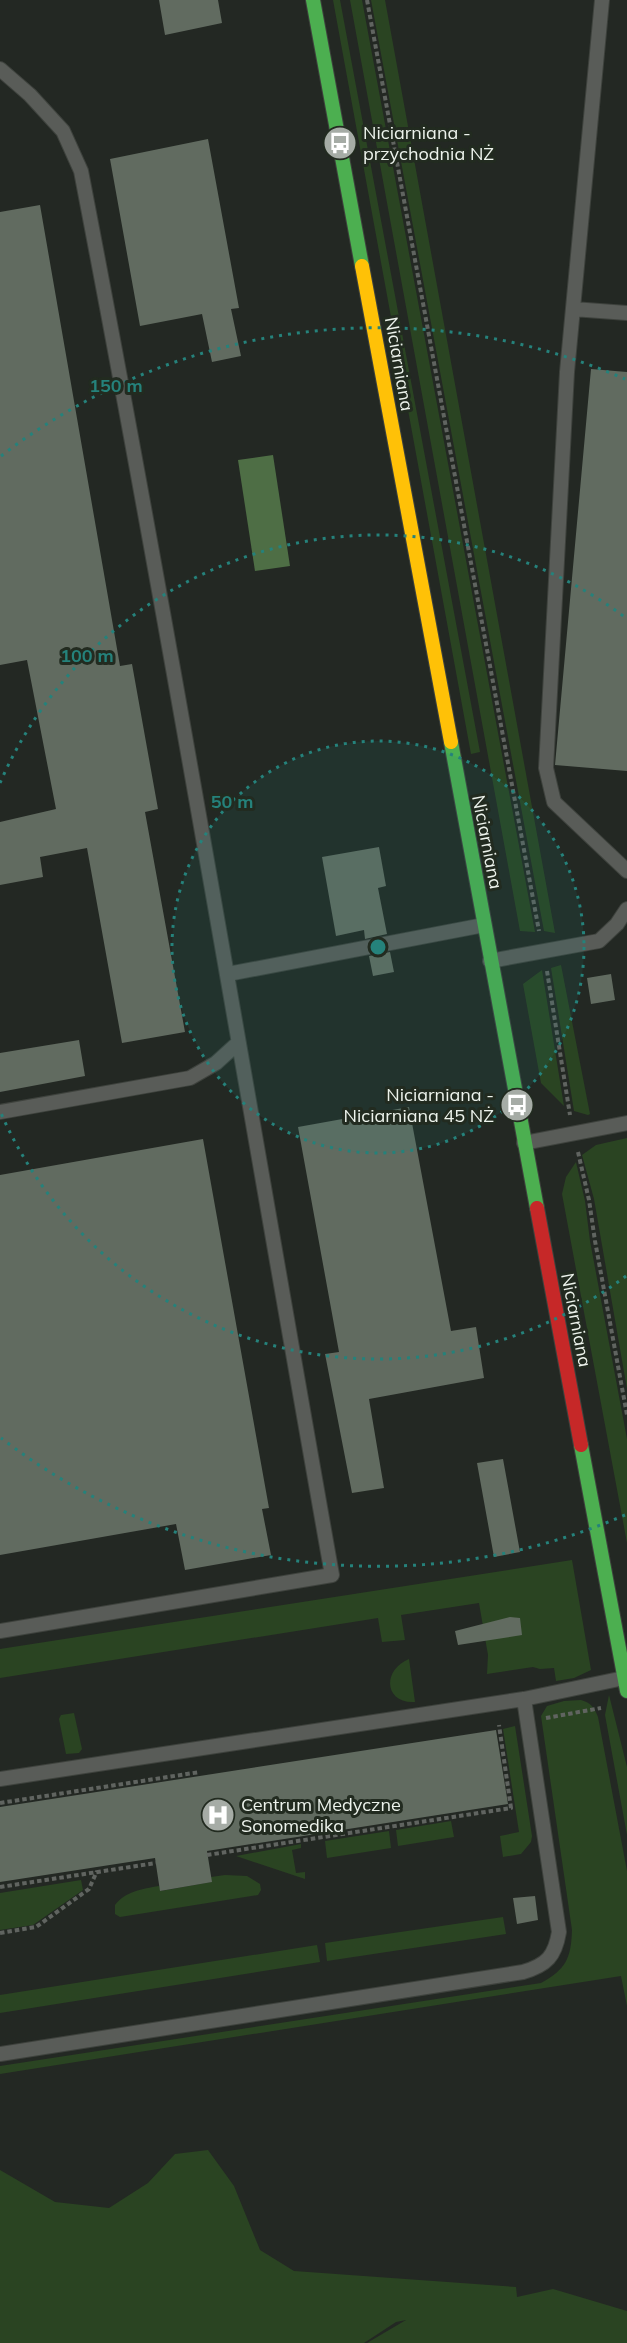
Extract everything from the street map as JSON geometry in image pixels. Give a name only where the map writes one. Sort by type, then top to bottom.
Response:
[{"type":"street","name":"Niciarniana","points":[[313,0],[626,1684]]},
{"type":"lane","points":[[602,0],[567,372],[546,768],[554,802],[627,872]]},
{"type":"lane","points":[[0,69],[30,95],[63,131],[81,171],[177,682],[332,1575],[0,1631]]},
{"type":"lane","points":[[573,309],[627,314]]},
{"type":"lane","points":[[490,961],[599,941],[617,924],[626,911]]},
{"type":"lane","points":[[228,974],[484,925]]},
{"type":"lane","points":[[0,1112],[190,1078],[216,1063],[238,1043]]},
{"type":"lane","points":[[524,1143],[627,1122]]},
{"type":"lane","points":[[0,1779],[626,1684]]},
{"type":"lane","points":[[0,2054],[538,1968],[549,1959],[557,1946],[559,1932],[524,1699]]},
{"type":"path","points":[[366,0],[539,932]]},
{"type":"path","points":[[546,969],[569,1109]]},
{"type":"path","points":[[579,1159],[589,1200],[627,1415]]},
{"type":"path","points":[[207,1855],[511,1808],[499,1725]]},
{"type":"path","points":[[0,1887],[156,1863]]},
{"type":"path","points":[[0,1933],[36,1927],[89,1889],[97,1871]]},
{"type":"shaded area","points":[[333,0],[340,0],[480,752],[471,754]]},
{"type":"shaded area","points":[[350,0],[362,0],[535,932],[520,931]]},
{"type":"shaded area","points":[[371,0],[385,0],[555,933],[544,931]]},
{"type":"shaded area","points":[[273,455],[290,566],[255,571],[238,460]]},
{"type":"shaded area","points":[[561,965],[590,1114],[588,1115],[574,1111],[551,968]]},
{"type":"shaded area","points":[[542,970],[564,1106],[541,1083],[523,984]]},
{"type":"shaded area","points":[[627,1138],[627,1389],[594,1199],[582,1155],[596,1145]]},
{"type":"shaded area","points":[[576,1162],[627,1439],[627,1543],[562,1194],[566,1177]]},
{"type":"shaded area","points":[[572,1560],[591,1670],[574,1678],[556,1681],[554,1668],[533,1667],[487,1674],[488,1655],[479,1603],[401,1615],[405,1640],[382,1642],[378,1618],[0,1678],[0,1649]]},
{"type":"shaded area","points":[[409,1659],[415,1702],[397,1698],[390,1686],[394,1671]]},
{"type":"shaded area","points":[[609,1695],[627,1767],[627,1835],[605,1715]]},
{"type":"shaded area","points":[[581,1700],[592,1706],[598,1717],[627,1871],[627,2006],[621,1976],[0,2074],[0,2066],[541,1983],[549,1978],[566,1962],[572,1930],[541,1716],[547,1706],[564,1701]]},
{"type":"shaded area","points":[[74,1713],[82,1749],[79,1753],[66,1754],[59,1719],[61,1715]]},
{"type":"shaded area","points":[[515,1726],[532,1836],[531,1842],[521,1854],[503,1857],[500,1836],[519,1832],[503,1729]]},
{"type":"shaded area","points":[[451,1821],[454,1837],[398,1846],[396,1830]]},
{"type":"shaded area","points":[[389,1831],[391,1848],[327,1858],[325,1841]]},
{"type":"shaded area","points":[[301,1844],[301,1848],[292,1850],[296,1873],[305,1872],[305,1879],[236,1856]]},
{"type":"shaded area","points":[[247,1876],[260,1884],[261,1890],[258,1895],[120,1917],[115,1914],[115,1905],[119,1900],[135,1891],[159,1886],[161,1891],[211,1882],[211,1877]]},
{"type":"shaded area","points":[[81,1880],[83,1890],[33,1925],[0,1930],[0,1893]]},
{"type":"shaded area","points":[[503,1917],[506,1934],[327,1961],[325,1943]]},
{"type":"shaded area","points":[[317,1945],[320,1962],[0,2013],[0,1995]]},
{"type":"shaded area","points":[[208,2150],[234,2186],[260,2250],[294,2271],[516,2287],[517,2297],[553,2289],[627,2311],[627,2343],[367,2343],[406,2320],[396,2322],[364,2343],[0,2343],[0,2170],[55,2202],[109,2208],[148,2183],[175,2154]]},
{"type":"building","points":[[159,0],[218,0],[222,23],[165,35]]},
{"type":"building","points":[[208,139],[239,308],[231,309],[241,356],[212,362],[202,314],[140,326],[110,159]]},
{"type":"building","points":[[40,205],[120,666],[132,664],[158,809],[145,812],[185,1032],[122,1043],[87,848],[40,857],[43,877],[0,885],[0,822],[56,809],[27,660],[0,665],[0,212]]},
{"type":"building","points":[[591,369],[627,372],[627,771],[555,765]]},
{"type":"building","points":[[379,847],[386,886],[378,888],[387,934],[365,939],[364,930],[336,936],[322,857]]},
{"type":"building","points":[[390,952],[394,972],[373,976],[369,956]]},
{"type":"building","points":[[611,974],[615,1000],[591,1004],[587,978]]},
{"type":"building","points":[[79,1040],[85,1076],[0,1092],[0,1053]]},
{"type":"building","points":[[409,1107],[451,1331],[476,1327],[484,1378],[369,1399],[384,1488],[352,1493],[325,1354],[339,1352],[298,1127]]},
{"type":"building","points":[[203,1139],[269,1508],[262,1509],[271,1555],[185,1570],[176,1524],[0,1555],[0,1175]]},
{"type":"building","points":[[503,1459],[520,1552],[494,1557],[477,1463]]},
{"type":"building","points":[[510,1617],[520,1618],[522,1635],[458,1645],[455,1631]]},
{"type":"building","name":"Centrum Medyczne Sonomedika","points":[[496,1730],[508,1804],[207,1851],[212,1882],[160,1891],[155,1858],[0,1882],[0,1807]]},
{"type":"building","points":[[535,1896],[538,1920],[517,1924],[513,1898]]},
{"type":"traffic: fast","points":[[313,0],[362,266]]},
{"type":"traffic: fast","points":[[451,742],[537,1208]]},
{"type":"traffic: fast","points":[[581,1445],[627,1691]]},
{"type":"traffic: slow","points":[[362,266],[451,742]]},
{"type":"traffic: jam","points":[[537,1208],[581,1445]]},
{"type":"place","name":"Niciarniana - przychodnia NŻ","points":[[340,143]]},
{"type":"place","name":"Niciarniana - Niciarniana 45 NŻ","points":[[517,1105]]},
{"type":"place","name":"Centrum Medyczne Sonomedika","points":[[218,1815]]}]
